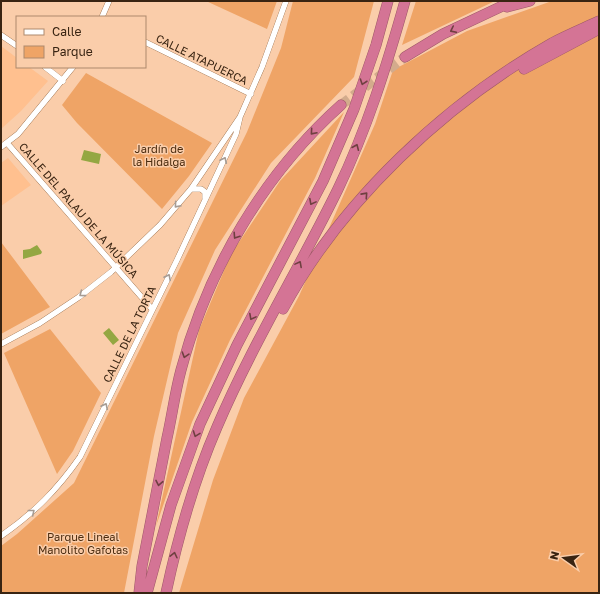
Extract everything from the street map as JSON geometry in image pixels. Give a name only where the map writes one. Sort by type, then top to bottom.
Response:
[{"type":"highway","points":[[147,593],[171,505],[200,424],[237,345],[323,181],[354,109],[376,45],[388,1]]},
{"type":"highway","points":[[166,593],[176,550],[196,483],[217,428],[236,386],[338,188],[370,114],[387,63],[404,1]]},
{"type":"highway","points":[[387,63],[400,39],[410,1]]},
{"type":"highway","points":[[405,57],[443,34],[513,1]]},
{"type":"highway","points":[[488,12],[530,1]]},
{"type":"highway","points":[[236,386],[252,367],[296,285],[346,216],[390,167],[446,117],[477,93],[552,43],[599,21]]},
{"type":"highway","points":[[446,117],[521,71],[599,29]]},
{"type":"highway","points":[[584,36],[599,32]]},
{"type":"highway","points":[[139,593],[142,566],[181,371],[196,323],[214,277],[230,246],[279,171],[319,125],[341,105]]},
{"type":"street","points":[[102,16],[109,1]]},
{"type":"street","points":[[1,344],[40,323],[79,297],[117,267],[160,225],[191,189],[240,117],[265,61],[286,1]]},
{"type":"street","points":[[1,35],[16,45]]},
{"type":"street","name":"CALLE ATAPUERCA","points":[[146,42],[251,94]]},
{"type":"street","points":[[46,68],[63,81]]},
{"type":"street","points":[[1,147],[18,134],[63,81],[71,68]]},
{"type":"street","name":"CALLE DE LA TORTA","points":[[1,534],[44,503],[64,481],[76,463],[205,200],[236,134],[240,117]]},
{"type":"street","name":"CALLE DEL PALAU DE LA MÚSICA","points":[[7,143],[117,267],[152,309]]},
{"type":"street","points":[[191,189],[201,189],[205,192],[205,200]]},
{"type":"shaded area","points":[[1,46],[16,57],[16,68],[30,68],[48,81],[21,111],[1,129]]},
{"type":"shaded area","points":[[84,150],[101,154],[99,164],[81,160]]},
{"type":"shaded area","points":[[8,158],[31,185],[1,206],[1,163]]},
{"type":"shaded area","points":[[37,245],[42,252],[41,254],[23,259],[23,250],[30,249]]},
{"type":"shaded area","points":[[109,328],[119,340],[113,345],[103,333]]},
{"type":"green space","points":[[206,1],[277,1],[267,29]]},
{"type":"green space","name":"Parque Lineal Manolito Gafotas","points":[[293,1],[374,1],[354,77],[271,163],[215,250],[178,333],[154,436],[124,593],[1,593],[1,546],[17,534],[74,483],[247,132],[281,48]]},
{"type":"green space","points":[[416,1],[495,1],[402,45]]},
{"type":"green space","points":[[552,1],[599,1],[599,593],[179,593],[213,480],[244,398],[299,296],[375,124],[393,70],[467,31]]},
{"type":"green space","name":"Jardín de la Hidalga","points":[[86,73],[212,143],[189,176],[162,209],[77,123],[62,105]]},
{"type":"green space","points":[[344,112],[315,178],[230,340],[192,422],[156,526],[199,330],[231,254],[280,181]]},
{"type":"green space","points":[[1,242],[50,307],[1,334]]},
{"type":"green space","points":[[50,329],[101,393],[73,451],[57,474],[4,353]]},
{"type":"tunnel","points":[[341,105],[405,57]]}]
